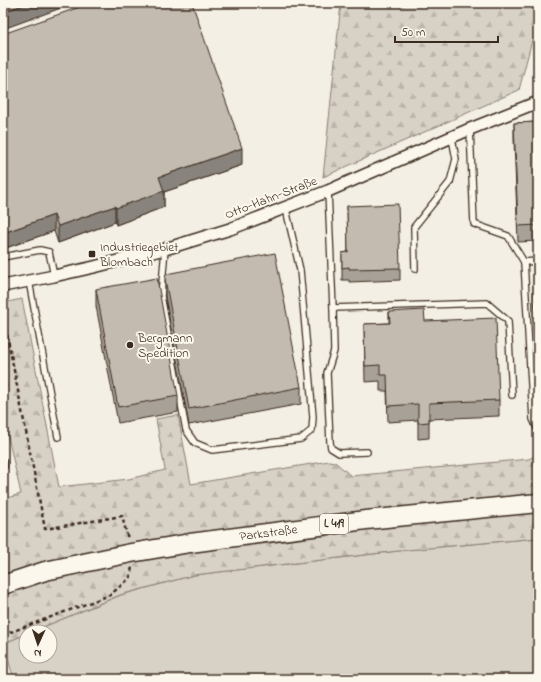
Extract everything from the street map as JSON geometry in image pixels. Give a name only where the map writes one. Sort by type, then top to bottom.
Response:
[{"type":"main road","name":"Parkstraße","points":[[3,585],[45,571],[131,553],[190,543],[343,523],[538,503]]},
{"type":"street","name":"Otto-Hahn-Straße","points":[[3,286],[29,282],[165,249],[230,229],[286,209],[470,129],[538,102]]},
{"type":"lane","points":[[470,129],[474,224],[508,236],[524,262],[533,419],[538,430]]},
{"type":"lane","points":[[415,269],[414,227],[450,182],[456,159],[452,138]]},
{"type":"lane","points":[[328,191],[334,351],[327,373],[330,442],[331,448],[339,453],[367,452]]},
{"type":"lane","points":[[165,249],[161,296],[186,430],[195,443],[212,450],[301,439],[312,430],[313,417],[300,270],[286,209]]},
{"type":"lane","points":[[3,257],[40,250],[49,252],[54,276]]},
{"type":"lane","points":[[524,262],[538,261]]},
{"type":"lane","points":[[29,282],[58,437]]},
{"type":"lane","points":[[333,308],[487,303],[508,321],[512,396]]},
{"type":"path","points":[[3,314],[45,529],[122,516],[131,553],[132,568],[130,578],[110,595],[3,635]]},
{"type":"path","points":[[3,666],[8,679]]},
{"type":"green space","points":[[341,3],[538,3],[538,34],[532,40],[519,90],[323,177]]},
{"type":"green space","points":[[22,299],[59,487],[129,479],[165,470],[156,419],[178,415],[191,484],[329,461],[335,462],[351,476],[529,459],[538,454],[538,538],[407,550],[194,575],[120,595],[50,624],[18,624],[18,637],[7,642],[3,641],[3,499],[21,494],[3,415],[3,303]]},
{"type":"green space","points":[[538,538],[538,679],[14,679],[7,656],[7,642],[18,637],[18,664],[58,664],[58,624],[50,624],[121,595],[194,575],[407,550]]},
{"type":"building","points":[[3,3],[29,3],[3,12]]},
{"type":"building","points":[[91,3],[192,3],[242,148],[159,177],[164,191],[58,226],[54,215],[3,233],[3,34]]},
{"type":"building","points":[[538,122],[538,225],[518,226],[514,123]]},
{"type":"building","points":[[398,204],[400,268],[342,268],[342,253],[348,252],[347,206]]},
{"type":"building","points":[[275,253],[301,387],[189,409],[165,279],[166,274]]},
{"type":"building","points":[[534,272],[538,272],[538,381]]},
{"type":"building","points":[[157,278],[178,396],[118,407],[96,289]]},
{"type":"building","points":[[424,310],[425,321],[496,318],[499,400],[429,403],[429,422],[418,423],[418,404],[388,406],[387,375],[380,375],[380,365],[365,366],[364,324],[390,323],[389,312]]},
{"type":"place","name":"Industriegebiet Blombach","points":[[92,254]]},
{"type":"place","name":"Bergmann Spedition","points":[[130,345]]}]
